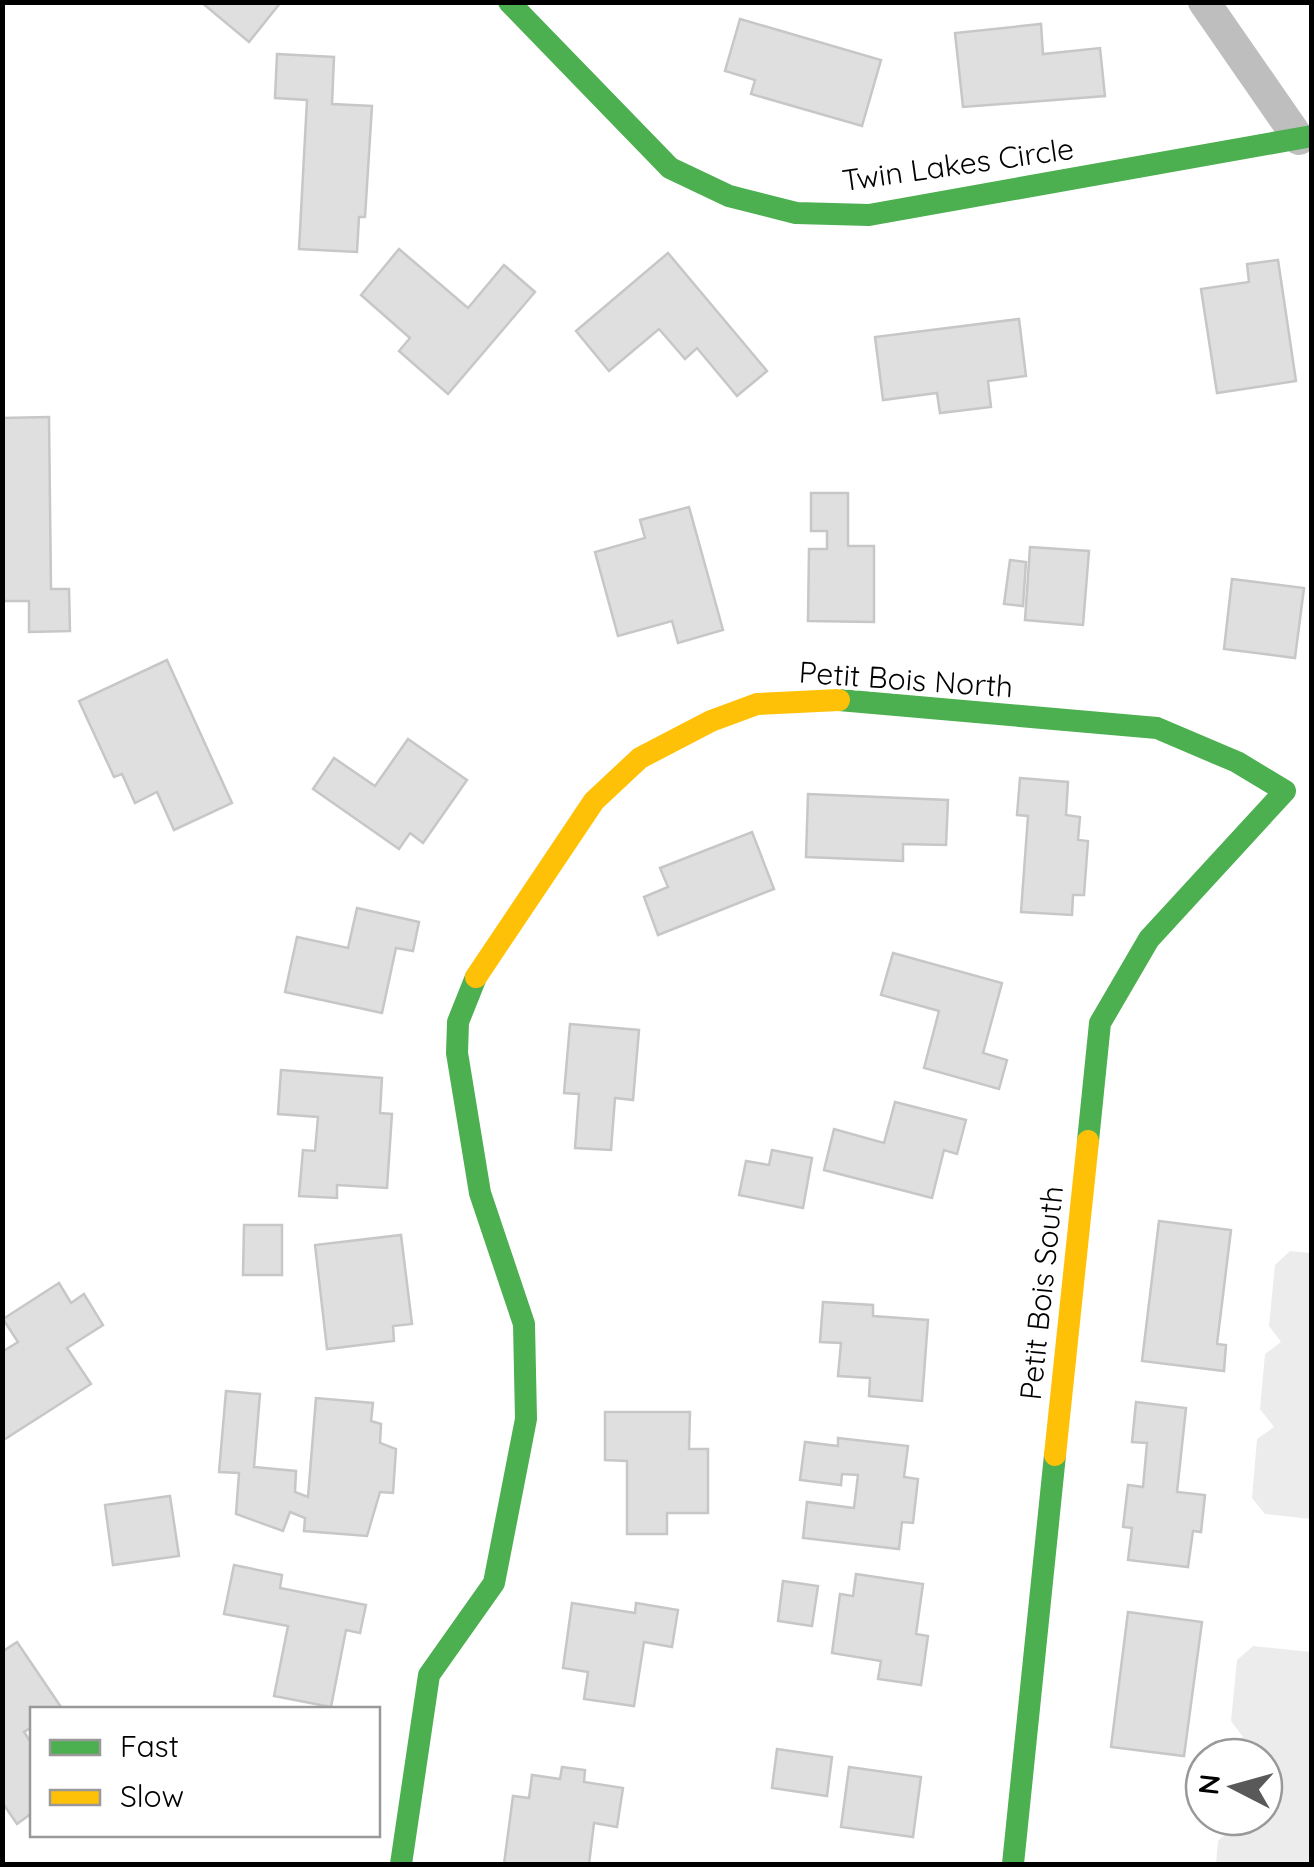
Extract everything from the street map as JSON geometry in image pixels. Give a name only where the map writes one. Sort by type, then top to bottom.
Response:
[{"type":"street","name":"Twin Lakes Circle","points":[[509,2],[670,168],[729,196],[796,214],[869,215],[1305,138]]},
{"type":"street","points":[[1204,2],[1305,138]]},
{"type":"street","name":"Petit Bois North","points":[[401,1864],[430,1674],[494,1583],[526,1419],[524,1324],[480,1193],[457,1053],[458,1022],[481,964],[594,801],[640,758],[711,721],[757,704],[822,698],[1157,728],[1237,762],[1285,791]]},
{"type":"street","name":"Petit Bois South","points":[[1013,1864],[1100,1022],[1149,939],[1285,791]]},
{"type":"shaded area","points":[[1290,1251],[1311,1253],[1311,1519],[1265,1514],[1252,1498],[1257,1439],[1274,1427],[1260,1409],[1265,1354],[1281,1342],[1269,1326],[1275,1265]]},
{"type":"shaded area","points":[[1253,1646],[1311,1652],[1311,1864],[1216,1864],[1218,1841],[1223,1837],[1284,1837],[1284,1737],[1243,1737],[1231,1721],[1237,1660]]},
{"type":"building","points":[[201,2],[281,2],[249,42]]},
{"type":"building","points":[[740,19],[881,60],[862,126],[751,94],[755,80],[725,71]]},
{"type":"building","points":[[1041,24],[1043,54],[1100,48],[1105,96],[963,107],[955,33]]},
{"type":"building","points":[[277,54],[334,57],[332,104],[372,106],[365,217],[359,217],[357,252],[299,249],[307,100],[275,98]]},
{"type":"building","points":[[399,249],[468,308],[504,265],[535,292],[448,394],[399,351],[410,338],[361,295]]},
{"type":"building","points":[[668,253],[767,371],[737,396],[697,348],[685,359],[659,329],[609,371],[576,331]]},
{"type":"building","points":[[1278,260],[1296,381],[1217,393],[1201,289],[1249,282],[1247,264]]},
{"type":"building","points":[[1019,319],[1026,376],[988,381],[991,407],[940,413],[937,393],[883,400],[875,337]]},
{"type":"building","points":[[49,417],[51,589],[69,589],[70,631],[29,632],[29,601],[2,601],[2,418]]},
{"type":"building","points":[[811,493],[848,493],[848,546],[874,546],[874,622],[808,621],[809,549],[827,549],[827,531],[811,531]]},
{"type":"building","points":[[689,507],[723,630],[678,643],[672,621],[618,636],[595,552],[645,538],[640,520]]},
{"type":"building","points":[[1030,547],[1089,551],[1083,625],[1025,620]]},
{"type":"building","points":[[1010,560],[1026,562],[1023,606],[1004,604]]},
{"type":"building","points":[[1232,579],[1304,588],[1295,658],[1224,649]]},
{"type":"building","points":[[167,660],[232,803],[174,830],[157,792],[135,803],[122,774],[114,777],[79,701]]},
{"type":"building","points":[[408,739],[467,780],[423,843],[410,833],[399,849],[313,789],[334,758],[375,786]]},
{"type":"building","points":[[1020,778],[1068,782],[1066,815],[1080,817],[1078,840],[1088,841],[1084,895],[1073,895],[1072,915],[1021,912],[1028,816],[1017,815]]},
{"type":"building","points":[[808,794],[948,800],[946,845],[903,844],[903,861],[806,857]]},
{"type":"building","points":[[752,832],[774,889],[658,935],[644,897],[668,887],[660,868]]},
{"type":"building","points":[[357,908],[419,922],[413,951],[396,948],[382,1013],[285,992],[297,937],[348,948]]},
{"type":"building","points":[[893,953],[1002,983],[983,1053],[1007,1060],[999,1089],[924,1068],[939,1011],[881,995]]},
{"type":"building","points":[[570,1024],[639,1030],[633,1100],[615,1098],[611,1150],[575,1148],[579,1094],[564,1093]]},
{"type":"building","points":[[281,1070],[382,1078],[380,1113],[392,1114],[387,1188],[337,1185],[337,1198],[299,1196],[303,1150],[315,1151],[318,1117],[278,1114]]},
{"type":"building","points":[[895,1102],[966,1120],[957,1154],[944,1150],[932,1198],[824,1170],[834,1129],[884,1143]]},
{"type":"building","points":[[772,1150],[812,1158],[803,1208],[739,1195],[746,1161],[769,1165]]},
{"type":"building","points":[[1159,1221],[1231,1230],[1217,1344],[1226,1345],[1224,1371],[1142,1361]]},
{"type":"building","points":[[244,1225],[282,1225],[282,1275],[243,1275]]},
{"type":"building","points":[[401,1235],[412,1324],[393,1326],[394,1341],[327,1349],[315,1245]]},
{"type":"building","points":[[59,1283],[71,1303],[84,1294],[103,1325],[67,1348],[91,1384],[2,1441],[2,1352],[18,1342],[3,1319]]},
{"type":"building","points":[[823,1302],[873,1305],[873,1316],[928,1320],[922,1401],[869,1396],[870,1378],[838,1376],[841,1343],[820,1342]]},
{"type":"building","points":[[226,1391],[260,1394],[254,1467],[296,1471],[295,1492],[308,1497],[316,1398],[373,1403],[371,1421],[381,1424],[380,1443],[396,1449],[393,1493],[380,1492],[367,1536],[304,1531],[305,1518],[290,1512],[283,1531],[236,1514],[239,1473],[219,1472]]},
{"type":"building","points":[[1136,1402],[1186,1408],[1177,1492],[1205,1495],[1201,1532],[1193,1531],[1188,1567],[1128,1560],[1132,1528],[1123,1527],[1128,1485],[1143,1487],[1147,1443],[1132,1442]]},
{"type":"building","points":[[605,1412],[690,1412],[689,1449],[708,1449],[708,1513],[667,1513],[667,1534],[627,1534],[627,1461],[605,1460]]},
{"type":"building","points":[[838,1438],[908,1446],[904,1477],[918,1479],[913,1523],[902,1522],[899,1549],[803,1538],[807,1502],[854,1508],[858,1475],[842,1474],[841,1485],[800,1480],[805,1442],[838,1446]]},
{"type":"building","points":[[170,1496],[179,1556],[113,1565],[105,1505]]},
{"type":"building","points":[[234,1565],[282,1575],[280,1588],[366,1605],[360,1633],[346,1630],[331,1707],[274,1696],[288,1626],[224,1614]]},
{"type":"building","points":[[856,1574],[923,1584],[916,1634],[928,1636],[921,1685],[878,1679],[881,1661],[832,1653],[840,1594],[853,1596]]},
{"type":"building","points":[[783,1581],[818,1586],[812,1626],[778,1621]]},
{"type":"building","points":[[572,1603],[635,1613],[636,1603],[678,1610],[672,1647],[644,1642],[634,1706],[584,1699],[588,1672],[563,1668]]},
{"type":"building","points":[[1128,1612],[1202,1622],[1184,1756],[1111,1747]]},
{"type":"building","points":[[17,1642],[61,1707],[30,1707],[30,1728],[24,1732],[30,1741],[30,1814],[17,1824],[2,1802],[2,1652]]},
{"type":"building","points":[[777,1749],[832,1757],[827,1796],[772,1788]]},
{"type":"building","points":[[562,1767],[585,1770],[584,1782],[623,1788],[617,1827],[594,1823],[589,1864],[504,1864],[513,1796],[529,1798],[532,1775],[560,1779]]},
{"type":"building","points":[[849,1767],[921,1777],[913,1837],[841,1827]]},
{"type":"traffic: fast","points":[[509,2],[670,168],[729,196],[796,213],[869,215],[1312,136]]},
{"type":"traffic: fast","points":[[839,700],[1157,728],[1237,762],[1285,791],[1149,939],[1100,1023],[1088,1141]]},
{"type":"traffic: fast","points":[[401,1864],[429,1675],[494,1583],[526,1419],[524,1324],[480,1193],[457,1053],[458,1022],[476,977]]},
{"type":"traffic: fast","points":[[1013,1864],[1055,1455]]},
{"type":"traffic: slow","points":[[476,977],[594,801],[640,758],[711,721],[757,704],[839,700]]},
{"type":"traffic: slow","points":[[1055,1455],[1088,1141]]}]
